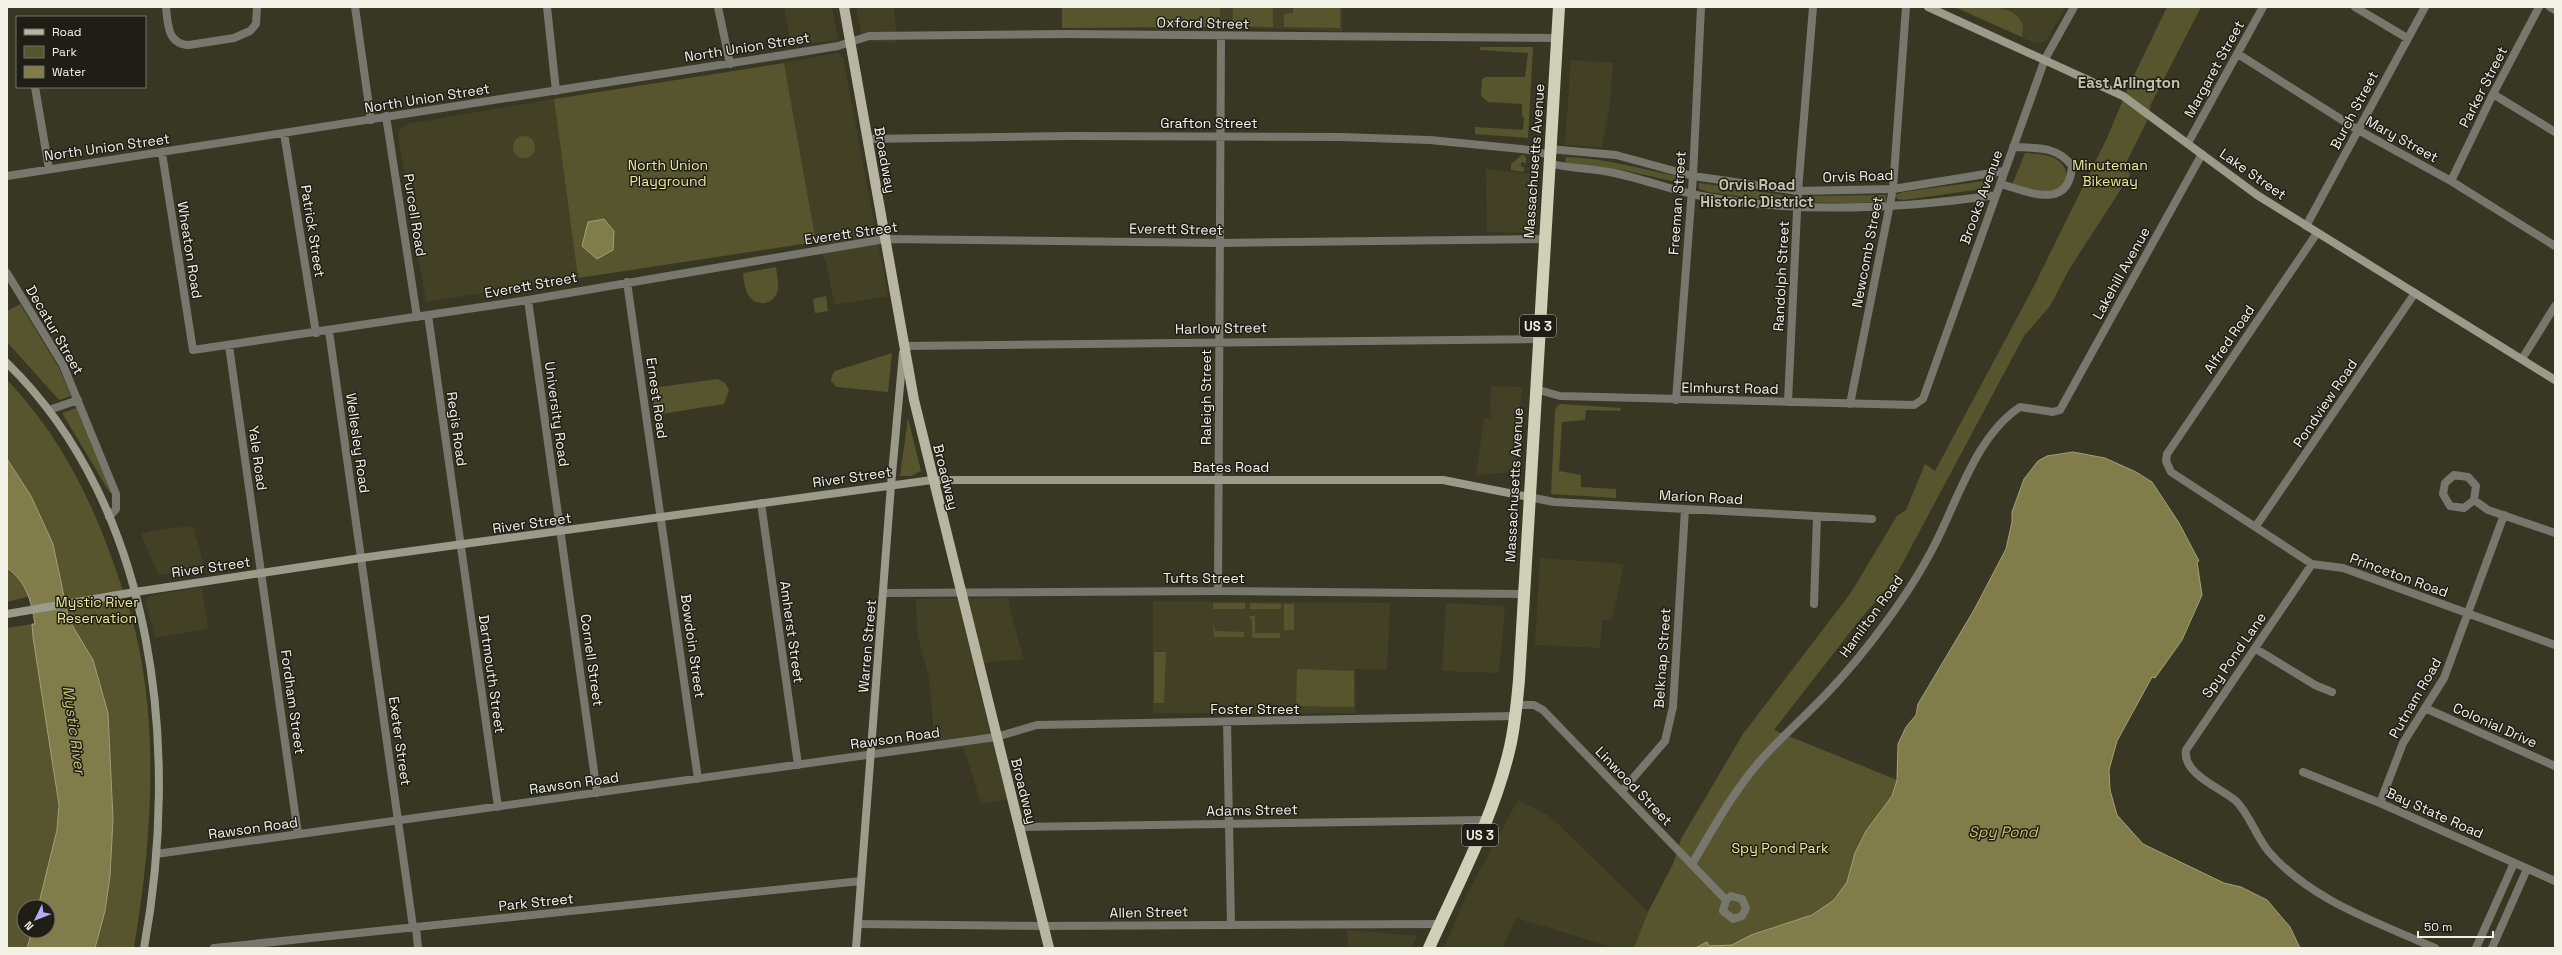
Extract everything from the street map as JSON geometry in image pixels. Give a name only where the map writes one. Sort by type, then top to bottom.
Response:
[{"type":"highway","name":"Massachusetts Avenue","points":[[1429,948],[1486,820],[1505,766],[1515,711],[1558,7]]},
{"type":"main road","name":"Broadway","points":[[844,7],[904,346],[932,480],[1049,948]]},
{"type":"main road","name":"Lake Street","points":[[1928,7],[2045,59],[2123,96],[2257,195],[2555,380]]},
{"type":"main road","name":"Warren Street","points":[[856,948],[884,593],[890,484],[904,346]]},
{"type":"main road","points":[[7,363],[49,410],[83,463],[109,517],[135,592],[146,641],[156,718],[158,787],[156,854],[144,948]]},
{"type":"main road","name":"River Street","points":[[10,613],[135,592],[361,558],[461,546],[890,484],[932,480]]},
{"type":"main road","name":"Bates Road","points":[[932,480],[1443,480],[1529,497]]},
{"type":"street","points":[[166,7],[172,38],[182,44],[188,45],[244,35],[256,24],[257,7]]},
{"type":"street","points":[[355,7],[371,120]]},
{"type":"street","points":[[547,7],[556,91]]},
{"type":"street","points":[[718,7],[730,64]]},
{"type":"street","name":"Freeman Street","points":[[1676,400],[1693,176],[1701,7]]},
{"type":"street","name":"Randolph Street","points":[[1788,402],[1798,191],[1813,7]]},
{"type":"street","name":"Newcomb Street","points":[[1850,404],[1893,189],[1906,7]]},
{"type":"street","name":"Brooks Avenue","points":[[1923,399],[2045,59],[2074,7]]},
{"type":"street","name":"Margaret Street","points":[[2188,143],[2263,7]]},
{"type":"street","points":[[2355,7],[2407,38]]},
{"type":"street","name":"Burch Street","points":[[2306,226],[2425,7]]},
{"type":"street","name":"Parker Street","points":[[2451,181],[2493,94],[2539,7]]},
{"type":"street","points":[[2550,7],[2555,10]]},
{"type":"street","name":"Oxford Street","points":[[850,40],[870,36],[1557,38]]},
{"type":"street","name":"Raleigh Street","points":[[1218,591],[1218,243],[1221,36]]},
{"type":"street","name":"North Union Street","points":[[7,176],[371,120],[386,116],[730,64],[838,46],[850,40]]},
{"type":"street","name":"Mary Street","points":[[2238,54],[2358,130],[2451,181],[2555,246]]},
{"type":"street","points":[[35,88],[49,169]]},
{"type":"street","points":[[2493,94],[2555,132]]},
{"type":"street","name":"Purcell Road","points":[[386,116],[417,317]]},
{"type":"street","name":"Patrick Street","points":[[284,133],[316,333]]},
{"type":"street","name":"Grafton Street","points":[[867,139],[1070,136],[1220,136],[1430,140],[1530,150],[1549,156]]},
{"type":"street","points":[[2001,184],[2050,196],[2060,193],[2068,186],[2072,166],[2064,156],[2045,149],[2013,147]]},
{"type":"street","name":"Wheaton Road","points":[[162,153],[193,350]]},
{"type":"street","name":"Lakehill Avenue","points":[[2063,404],[2202,154]]},
{"type":"street","name":"Orvis Road","points":[[1549,156],[1616,155],[1693,176],[1798,191],[1893,189],[2004,171]]},
{"type":"street","points":[[1549,156],[1570,169],[1613,172],[1691,192],[1759,204],[1798,207],[1889,205],[1996,195]]},
{"type":"street","name":"Alfred Road","points":[[2166,461],[2167,454],[2181,432],[2316,232]]},
{"type":"street","name":"Everett Street","points":[[193,350],[229,346],[528,300],[885,239],[1218,243],[1544,240]]},
{"type":"street","name":"Decatur Street","points":[[7,273],[64,365],[110,478],[117,502],[114,511],[109,517]]},
{"type":"street","name":"Ernest Road","points":[[627,282],[661,518]]},
{"type":"street","name":"Pondview Road","points":[[2256,526],[2415,293]]},
{"type":"street","name":"University Road","points":[[528,300],[561,531]]},
{"type":"street","points":[[2522,359],[2555,306]]},
{"type":"street","name":"Regis Road","points":[[428,315],[461,546]]},
{"type":"street","name":"Wellesley Road","points":[[329,331],[361,558]]},
{"type":"street","name":"Harlow Street","points":[[904,346],[1219,341],[1538,339]]},
{"type":"street","name":"Yale Road","points":[[229,346],[262,573]]},
{"type":"street","name":"Elmhurst Road","points":[[1535,389],[1560,396],[1676,400],[1914,405],[1923,399]]},
{"type":"street","points":[[49,410],[78,400]]},
{"type":"street","name":"Hamilton Road","points":[[1692,864],[1722,815],[1759,762],[1830,691],[1869,644],[1934,547],[1986,442],[1998,425],[2020,407],[2057,411],[2063,404]]},
{"type":"street","name":"Princeton Road","points":[[2166,461],[2171,472],[2177,477],[2256,526],[2312,564],[2343,568],[2555,645]]},
{"type":"street","points":[[2454,475],[2468,477],[2476,486],[2474,500],[2464,508],[2450,506],[2443,494],[2445,483],[2454,475]]},
{"type":"street","name":"Marion Road","points":[[1529,497],[1554,502],[1872,519]]},
{"type":"street","points":[[2474,500],[2488,510],[2555,533]]},
{"type":"street","name":"Amherst Street","points":[[761,503],[798,765]]},
{"type":"street","name":"Belknap Street","points":[[1622,791],[1665,741],[1673,707],[1685,509]]},
{"type":"street","name":"Putnam Road","points":[[2380,803],[2395,761],[2444,678],[2470,614],[2504,515]]},
{"type":"street","points":[[1814,604],[1817,517]]},
{"type":"street","name":"Bowdoin Street","points":[[661,518],[698,779]]},
{"type":"street","name":"Cornell Street","points":[[561,531],[597,793]]},
{"type":"street","name":"Dartmouth Street","points":[[461,546],[498,807]]},
{"type":"street","name":"Exeter Street","points":[[361,558],[398,821],[418,948]]},
{"type":"street","name":"Spy Pond Lane","points":[[2312,564],[2256,649],[2227,687],[2186,750],[2187,762],[2193,770],[2240,805],[2269,851],[2296,879],[2338,904],[2435,948]]},
{"type":"street","name":"Fordham Street","points":[[262,573],[298,834]]},
{"type":"street","name":"Tufts Street","points":[[884,593],[920,595],[960,591],[1218,591],[1523,594]]},
{"type":"street","points":[[2256,649],[2315,685],[2332,692]]},
{"type":"street","name":"Linwood Street","points":[[1515,711],[1534,705],[1543,710],[1726,900]]},
{"type":"street","name":"Colonial Drive","points":[[2425,708],[2555,766]]},
{"type":"street","name":"Foster Street","points":[[996,737],[1036,726],[1227,722],[1515,711]]},
{"type":"street","points":[[1227,722],[1231,924]]},
{"type":"street","name":"Rawson Road","points":[[156,854],[996,737]]},
{"type":"street","name":"Bay State Road","points":[[2303,772],[2380,803],[2555,881]]},
{"type":"street","name":"Adams Street","points":[[1019,827],[1486,820]]},
{"type":"street","points":[[2476,948],[2514,863]]},
{"type":"street","points":[[2492,948],[2527,869]]},
{"type":"street","name":"Park Street","points":[[214,948],[861,881]]},
{"type":"street","name":"Allen Street","points":[[858,924],[1044,926],[1440,924]]},
{"type":"shaded area","points":[[784,7],[832,7],[838,40],[791,45]]},
{"type":"shaded area","points":[[856,7],[894,7],[897,43],[863,41]]},
{"type":"shaded area","points":[[1220,7],[1342,7],[1342,31],[1221,27]]},
{"type":"shaded area","points":[[1953,7],[2066,7],[2046,41],[2037,44]]},
{"type":"shaded area","points":[[837,53],[843,57],[888,296],[835,305],[825,260],[816,242],[784,63]]},
{"type":"shaded area","points":[[1571,60],[1613,63],[1610,103],[1602,147],[1565,145]]},
{"type":"shaded area","points":[[554,99],[578,278],[426,302],[398,135],[400,129],[407,124]]},
{"type":"shaded area","points":[[1486,169],[1539,175],[1536,233],[1487,232]]},
{"type":"shaded area","points":[[1491,386],[1522,387],[1514,472],[1476,475],[1484,418],[1490,418]]},
{"type":"shaded area","points":[[193,526],[205,569],[158,575],[141,534],[156,530]]},
{"type":"shaded area","points":[[1540,558],[1624,564],[1612,619],[1602,621],[1600,648],[1535,645]]},
{"type":"shaded area","points":[[202,587],[208,629],[155,638],[145,600],[150,596]]},
{"type":"shaded area","points":[[1009,598],[1009,605],[1024,660],[997,661],[973,666],[1007,799],[981,804],[964,748],[941,750],[934,735],[929,678],[917,633],[916,599]]},
{"type":"shaded area","points":[[1153,601],[1390,603],[1387,670],[1355,669],[1356,713],[1153,713]]},
{"type":"shaded area","points":[[1446,603],[1505,606],[1499,673],[1442,671]]},
{"type":"shaded area","points":[[1518,800],[1549,816],[1648,912],[1634,948],[1616,948],[1516,918],[1503,948],[1444,948],[1465,898]]},
{"type":"shaded area","points":[[1347,930],[1417,936],[1412,948],[1348,948]]},
{"type":"green space","points":[[1984,6],[2005,9],[2020,19],[2023,27],[2022,37],[1955,7]]},
{"type":"green space","points":[[1062,7],[1220,7],[1221,27],[1062,28]]},
{"type":"green space","points":[[1233,7],[1273,7],[1273,27],[1232,26]]},
{"type":"green space","points":[[1293,7],[1340,7],[1340,28],[1284,27],[1284,14],[1293,13]]},
{"type":"green space","points":[[2167,7],[2201,7],[2151,104],[2147,121],[2126,163],[2130,175],[2070,268],[2050,306],[2024,336],[1893,581],[1858,622],[1774,730],[1897,780],[1892,796],[1866,831],[1855,853],[1847,882],[1834,900],[1820,911],[1802,919],[1751,935],[1732,946],[1709,946],[1707,942],[1695,948],[1634,948],[1648,912],[1673,864],[1681,839],[1743,734],[1850,594],[1897,516],[1906,510],[1925,464],[1935,471],[2033,288],[2107,138],[2128,88]]},
{"type":"green space","points":[[1480,47],[1533,47],[1528,138],[1475,134],[1475,127],[1523,130],[1524,117],[1522,117],[1522,104],[1488,102],[1481,96],[1482,79],[1486,77],[1525,77],[1528,53],[1480,50]]},
{"type":"green space","name":"North Union Playground","points":[[784,63],[816,242],[578,278],[554,99]]},
{"type":"green space","points":[[524,136],[532,139],[535,147],[532,155],[524,158],[516,155],[513,147],[516,139]]},
{"type":"green space","points":[[2025,153],[2044,155],[2058,160],[2065,168],[2066,172],[2063,186],[2054,192],[2041,193],[2012,185]]},
{"type":"green space","points":[[1523,154],[1526,158],[1526,163],[1521,162],[1521,166],[1525,168],[1523,172],[1511,170],[1511,164]]},
{"type":"green space","points":[[1567,157],[1611,162],[1681,177],[1681,183],[1623,170],[1566,164],[1565,160]]},
{"type":"green space","points":[[1991,180],[1989,188],[1904,200],[1897,199],[1896,195],[1903,192]]},
{"type":"green space","points":[[1699,183],[1791,196],[1790,200],[1772,201],[1709,192],[1699,189]]},
{"type":"green space","points":[[1886,195],[1886,201],[1866,203],[1807,202],[1805,199],[1808,196]]},
{"type":"green space","points":[[776,267],[778,288],[775,297],[771,301],[765,303],[754,301],[750,298],[746,289],[743,273]]},
{"type":"green space","points":[[826,296],[828,311],[815,313],[813,299]]},
{"type":"green space","points":[[20,304],[59,368],[71,396],[59,400],[7,342],[7,311]]},
{"type":"green space","points":[[892,353],[888,392],[837,387],[831,381],[832,375],[835,371]]},
{"type":"green space","points":[[718,379],[725,383],[729,390],[724,404],[655,415],[652,388]]},
{"type":"green space","name":"Mystic River Reservation","points":[[7,380],[25,399],[55,441],[68,462],[92,508],[111,556],[130,611],[140,652],[150,736],[150,779],[149,822],[145,865],[134,948],[95,948],[105,911],[110,876],[113,819],[108,713],[93,660],[69,620],[53,544],[31,496],[7,459]]},
{"type":"green space","points":[[1561,404],[1621,408],[1620,411],[1586,410],[1585,420],[1562,422],[1559,471],[1581,475],[1581,487],[1616,489],[1616,498],[1551,494],[1555,411],[1557,406]]},
{"type":"green space","points":[[76,408],[111,492],[110,493],[62,413]]},
{"type":"green space","points":[[908,418],[921,471],[911,476],[900,476]]},
{"type":"green space","name":"Mystic River Reservation","points":[[7,568],[20,580],[30,596],[7,602]]},
{"type":"green space","points":[[1213,603],[1245,603],[1245,609],[1213,609]]},
{"type":"green space","points":[[1250,603],[1281,604],[1281,609],[1250,609]]},
{"type":"green space","points":[[1284,604],[1294,604],[1294,630],[1284,630]]},
{"type":"green space","points":[[1249,616],[1255,616],[1255,633],[1280,633],[1280,638],[1252,638],[1252,620]]},
{"type":"green space","points":[[1213,623],[1215,631],[1244,632],[1244,637],[1214,637]]},
{"type":"green space","points":[[32,624],[59,805],[57,830],[40,899],[16,899],[16,939],[30,939],[27,948],[7,948],[7,628]]},
{"type":"green space","points":[[1154,652],[1166,652],[1164,703],[1154,703]]},
{"type":"green space","points":[[1297,669],[1354,671],[1354,707],[1296,706]]},
{"type":"water","points":[[604,219],[614,231],[613,250],[597,259],[582,246],[588,222]]},
{"type":"water","name":"Spy Pond","points":[[2073,452],[2105,458],[2136,472],[2152,482],[2179,523],[2199,561],[2197,562],[2202,595],[2182,640],[2155,678],[2152,677],[2117,741],[2109,770],[2110,790],[2117,815],[2143,844],[2224,883],[2241,887],[2267,900],[2290,927],[2300,948],[1695,948],[1707,942],[1709,946],[1732,945],[1751,935],[1812,915],[1834,900],[1847,882],[1855,853],[1866,831],[1892,796],[1897,780],[1898,744],[1906,727],[1916,715],[1918,704],[1974,610],[2006,549],[2012,522],[2012,512],[2024,479],[2038,461],[2047,456]]},
{"type":"water","name":"Mystic River","points":[[7,459],[31,496],[53,544],[69,620],[93,660],[108,713],[113,819],[110,876],[105,911],[95,948],[27,948],[30,939],[56,939],[56,899],[40,899],[57,830],[59,805],[33,637],[32,624],[35,624],[32,608],[24,586],[14,573],[7,568]]},
{"type":"district","name":"East Arlington","points":[[2129,83]]},
{"type":"district","name":"Orvis Road Historic District","points":[[1757,194]]},
{"type":"park label","name":"Minuteman Bikeway","points":[[2110,174]]},
{"type":"park label","name":"Spy Pond Park","points":[[1780,848]]}]
